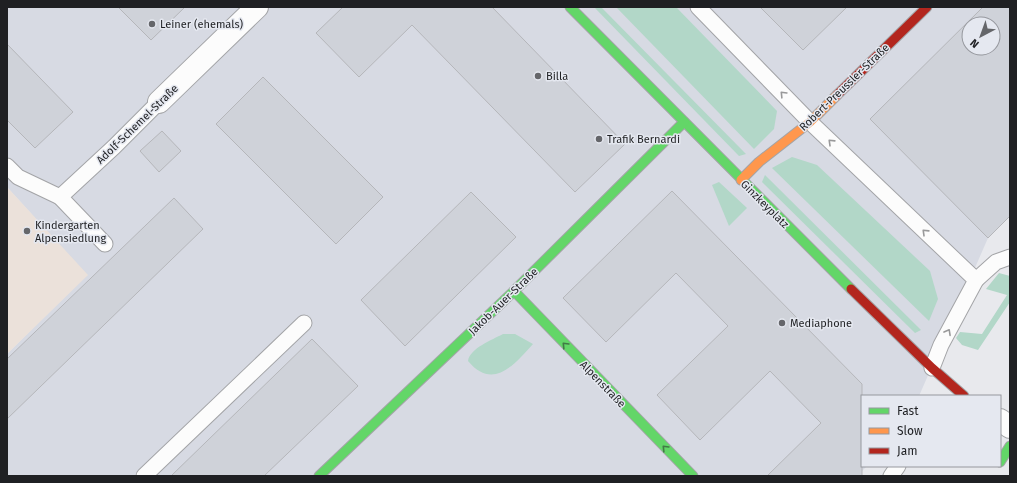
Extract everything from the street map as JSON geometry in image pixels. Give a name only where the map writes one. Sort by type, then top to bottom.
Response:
[{"type":"street","name":"Adolf-Schemel-Straße","points":[[159,102],[257,7]]},
{"type":"street","name":"Ginzkeyplatz","points":[[570,7],[741,180],[932,368],[949,391],[961,395]]},
{"type":"street","name":"Robert-Preussler-Straße","points":[[741,180],[759,162],[810,122],[927,7]]},
{"type":"street","name":"Jakob-Auer-Straße","points":[[318,476],[514,291],[684,122]]},
{"type":"street","name":"Alpenstraße","points":[[514,291],[693,476]]},
{"type":"street","points":[[1001,421],[1010,427]]},
{"type":"street","points":[[1001,460],[1010,446]]},
{"type":"lane","points":[[698,7],[810,122],[976,280]]},
{"type":"lane","name":"Adolf-Schemel-Straße","points":[[60,197],[114,147],[159,102]]},
{"type":"lane","points":[[7,166],[18,177],[60,197],[105,244]]},
{"type":"lane","points":[[932,368],[941,345],[976,280],[996,262],[1010,256]]},
{"type":"lane","points":[[144,476],[304,323]]},
{"type":"lane","points":[[891,476],[897,467]]},
{"type":"shaded area","points":[[7,7],[1010,7],[1010,216],[988,238],[919,395],[861,395],[861,467],[866,467],[857,476],[7,476],[7,354],[87,275],[7,187]]},
{"type":"shaded area","name":"Kindergarten Alpensiedlung","points":[[7,187],[88,275],[7,354]]},
{"type":"green space","points":[[594,7],[601,7],[746,154],[739,156]]},
{"type":"green space","points":[[616,7],[676,7],[777,111],[774,129],[754,149]]},
{"type":"green space","points":[[792,157],[817,165],[930,271],[938,299],[929,321],[772,168]]},
{"type":"green space","points":[[765,175],[921,330],[915,333],[762,182]]},
{"type":"green space","points":[[719,182],[747,208],[729,226],[712,185]]},
{"type":"green space","points":[[999,273],[1010,276],[1010,302],[978,350],[962,345],[956,338],[960,332],[982,334],[1007,295],[986,289]]},
{"type":"green space","points":[[503,334],[515,334],[533,344],[519,359],[503,371],[495,374],[486,374],[477,370],[468,361],[470,356],[477,348]]},
{"type":"building","name":"Leiner (ehemals)","points":[[118,7],[185,7],[151,40]]},
{"type":"building","points":[[343,7],[492,7],[625,144],[575,192],[412,25],[359,77],[316,33]]},
{"type":"building","points":[[760,7],[847,7],[803,50]]},
{"type":"building","points":[[983,7],[1010,7],[1010,216],[988,238],[870,119],[961,29],[961,56],[1001,56],[1001,16],[974,16]]},
{"type":"building","points":[[7,44],[73,112],[35,148],[7,120]]},
{"type":"building","points":[[263,77],[383,197],[336,244],[216,124]]},
{"type":"building","points":[[162,131],[181,151],[159,172],[140,151]]},
{"type":"building","points":[[672,191],[862,384],[862,476],[767,476],[821,423],[770,371],[700,440],[657,395],[728,326],[676,273],[606,342],[563,298]]},
{"type":"building","points":[[471,192],[516,237],[405,346],[361,300]]},
{"type":"building","points":[[174,198],[203,229],[7,419],[7,359]]},
{"type":"building","points":[[312,339],[358,386],[264,476],[171,476]]},
{"type":"traffic: fast","points":[[570,7],[851,289]]},
{"type":"traffic: fast","points":[[319,476],[514,291],[684,122]]},
{"type":"traffic: fast","points":[[514,291],[693,476]]},
{"type":"traffic: fast","points":[[1001,460],[1010,446]]},
{"type":"traffic: slow","points":[[741,180],[759,162],[810,122],[837,95]]},
{"type":"traffic: jam","points":[[837,95],[927,7]]},
{"type":"traffic: jam","points":[[851,289],[932,368],[963,395]]},
{"type":"place","name":"Leiner (ehemals)","points":[[152,24]]},
{"type":"place","name":"Billa","points":[[538,76]]},
{"type":"place","name":"Trafik Bernardi","points":[[599,139]]},
{"type":"place","name":"Kindergarten Alpensiedlung","points":[[27,231]]},
{"type":"place","name":"Mediaphone","points":[[782,323]]}]
